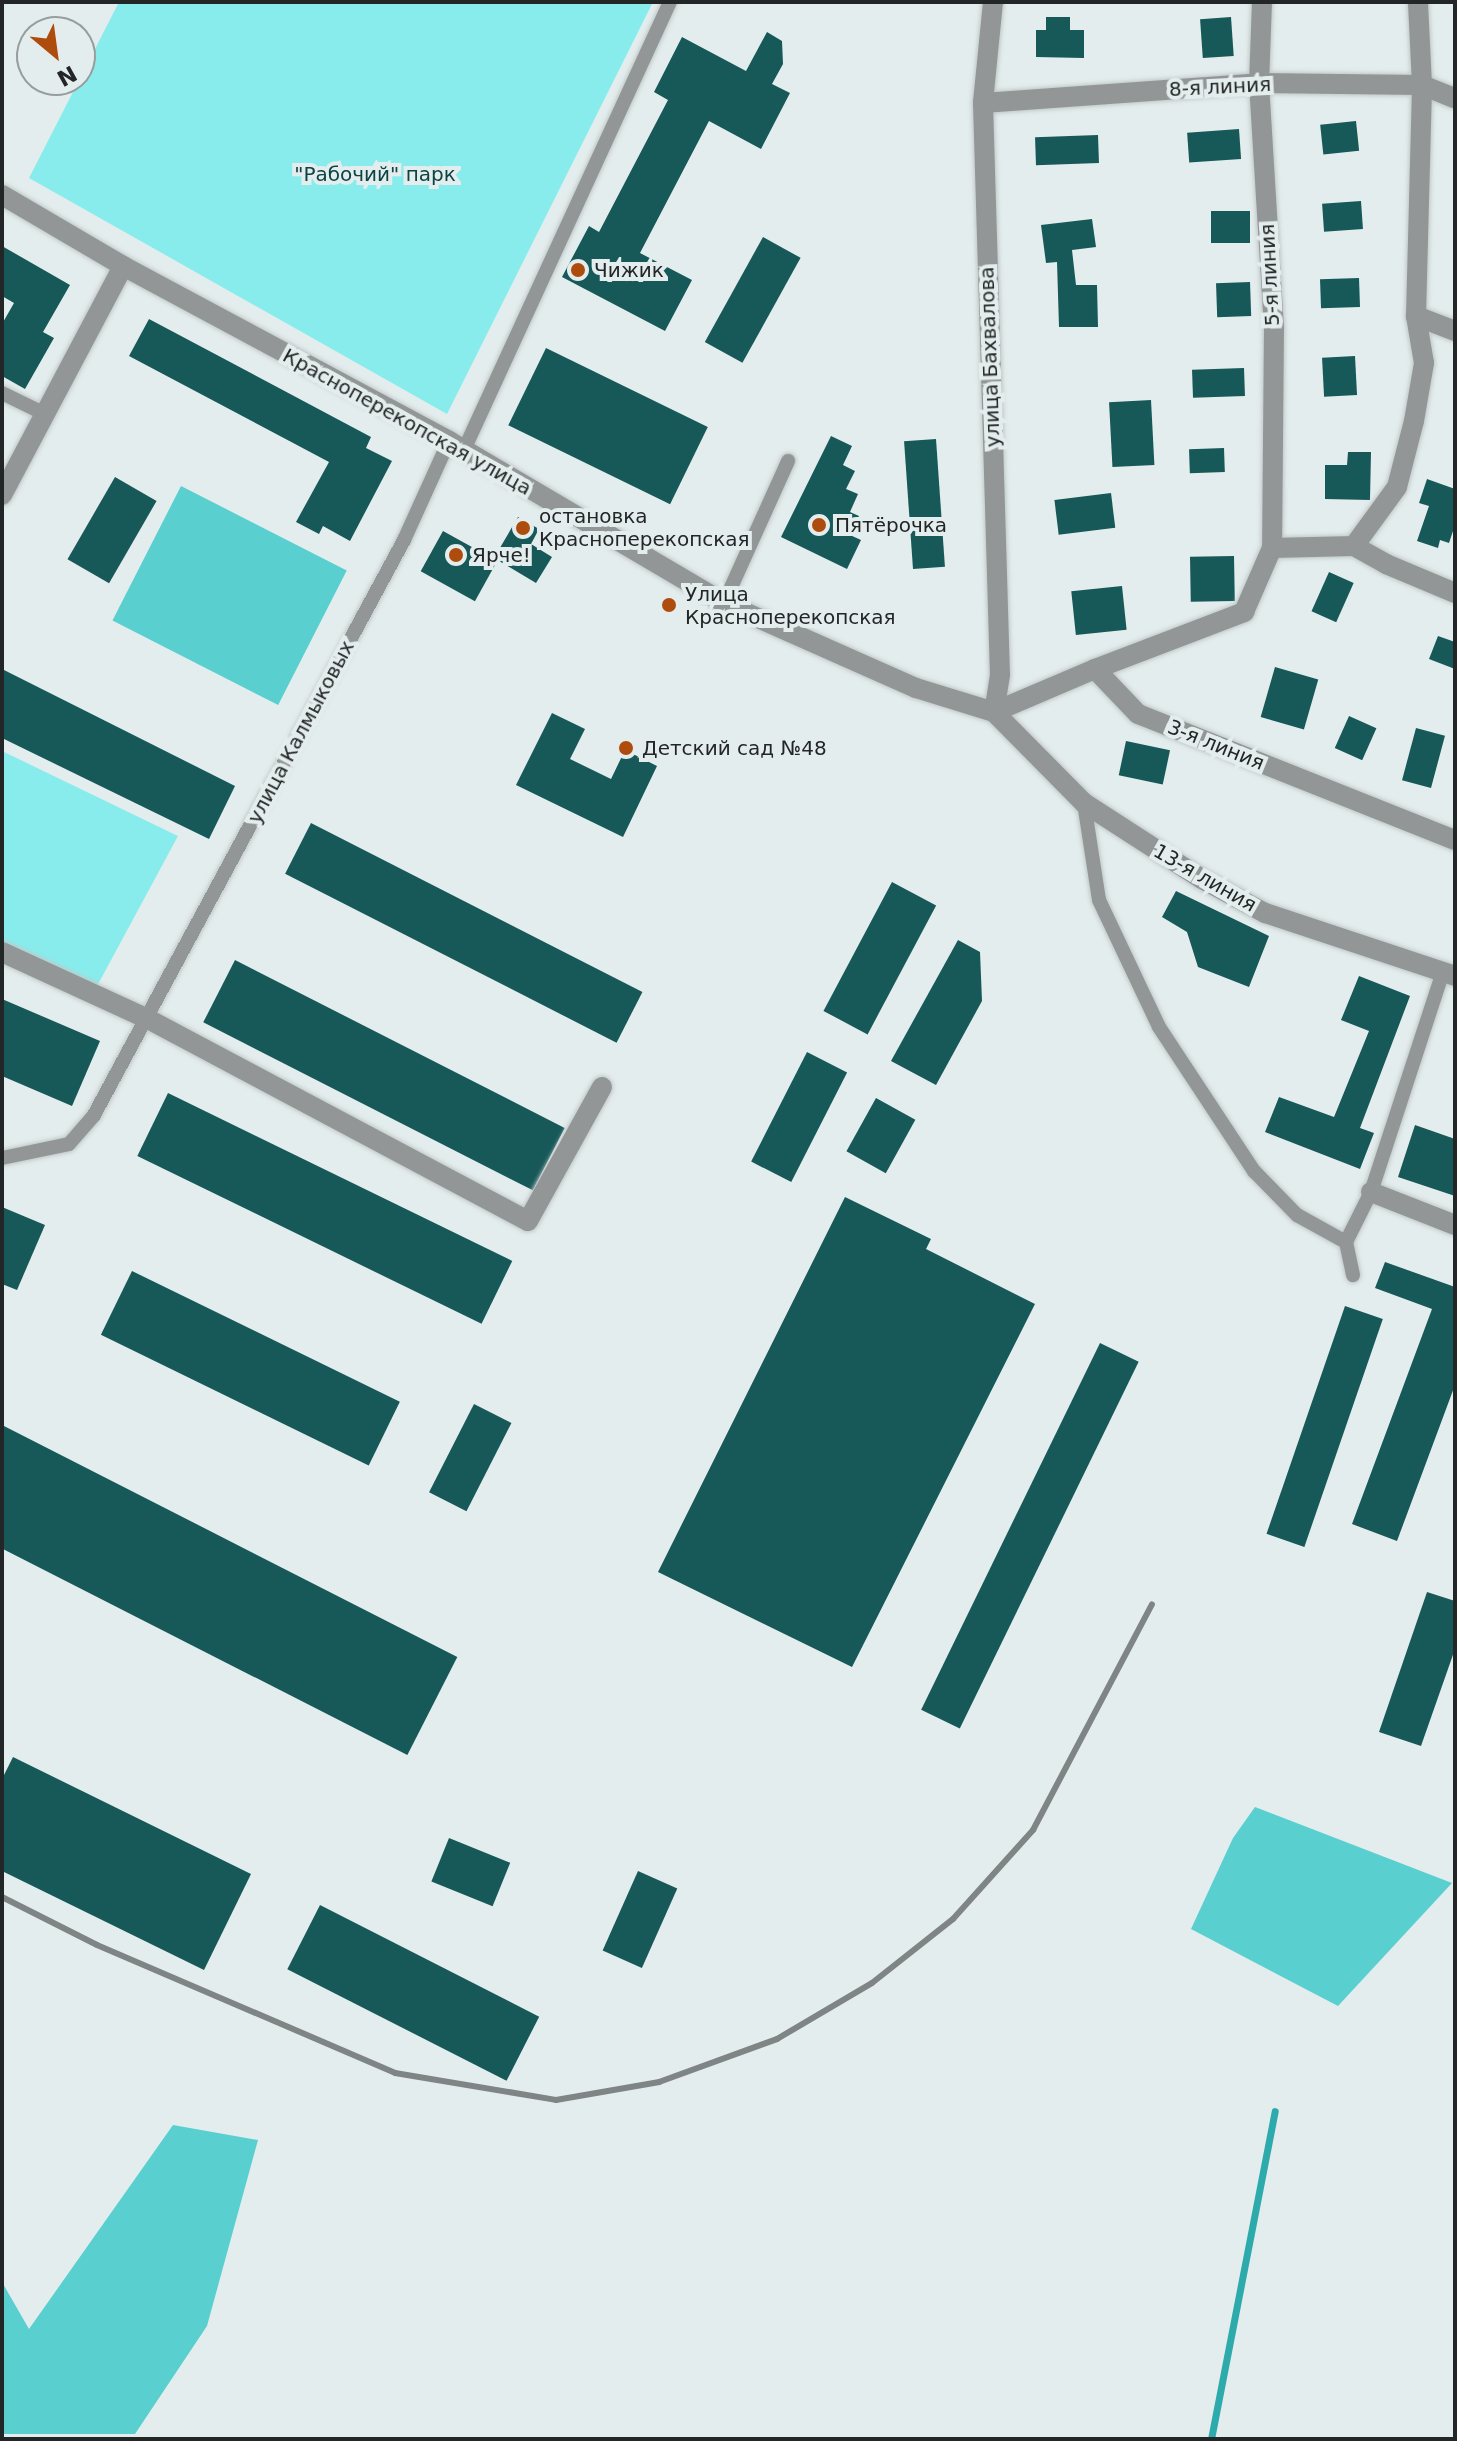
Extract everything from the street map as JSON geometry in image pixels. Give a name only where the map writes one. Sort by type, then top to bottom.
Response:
[{"type":"street","name":"улица Бахвалова","points":[[993,2],[983,103],[1000,675],[994,712]]},
{"type":"street","name":"5-я линия","points":[[1262,2],[1259,83],[1274,327],[1272,548]]},
{"type":"street","points":[[1354,546],[1389,500],[1401,474],[1424,363],[1416,316],[1422,85],[1418,2]]},
{"type":"street","name":"8-я линия","points":[[983,103],[1259,83],[1422,85],[1455,98]]},
{"type":"street","name":"Красноперекопская улица","points":[[2,195],[123,266],[456,447],[724,603],[916,688],[994,712]]},
{"type":"street","points":[[2,495],[123,266]]},
{"type":"street","points":[[1416,316],[1455,331]]},
{"type":"street","points":[[994,712],[1095,669],[1244,612],[1272,548],[1354,546],[1386,564],[1455,593]]},
{"type":"street","name":"3-я линия","points":[[1095,669],[1138,714],[1455,840]]},
{"type":"street","name":"13-я линия","points":[[994,712],[1084,803],[1202,879],[1265,913],[1449,974]]},
{"type":"street","points":[[2,952],[148,1019],[528,1221],[602,1087]]},
{"type":"street","points":[[1371,1192],[1455,1225]]},
{"type":"lane","name":"улица Калмыковых","points":[[2,1158],[69,1144],[94,1115],[456,447],[670,2]]},
{"type":"lane","points":[[2,393],[45,414]]},
{"type":"lane","points":[[724,603],[788,461]]},
{"type":"lane","points":[[1084,803],[1099,900],[1159,1027],[1254,1171],[1297,1215],[1346,1242]]},
{"type":"lane","points":[[1353,1275],[1346,1242],[1371,1192],[1449,974]]},
{"type":"green space","name":"\"Рабочий\" парк","points":[[119,2],[653,2],[447,414],[29,178],[71,96],[96,96],[96,47]]},
{"type":"green space","points":[[2,751],[178,836],[96,988],[2,942]]},
{"type":"shaded area","points":[[181,486],[347,570],[278,705],[112,621]]},
{"type":"shaded area","points":[[1255,1807],[1452,1883],[1338,2006],[1191,1929],[1233,1838]]},
{"type":"shaded area","points":[[173,2125],[258,2140],[207,2326],[135,2434],[2,2434],[2,2282],[29,2329]]},
{"type":"building","points":[[1046,17],[1070,17],[1070,30],[1084,30],[1084,58],[1036,57],[1036,30],[1046,30]]},
{"type":"building","points":[[1231,17],[1234,56],[1203,58],[1200,19]]},
{"type":"building","points":[[767,32],[782,41],[783,64],[772,84],[790,93],[761,149],[709,121],[640,253],[692,280],[665,331],[562,277],[589,226],[599,232],[668,100],[654,92],[682,37],[746,71]]},
{"type":"building","points":[[1356,121],[1359,151],[1323,155],[1320,125]]},
{"type":"building","points":[[1239,129],[1241,159],[1189,163],[1187,133]]},
{"type":"building","points":[[1098,135],[1099,163],[1036,165],[1035,137]]},
{"type":"building","points":[[1361,201],[1363,229],[1324,232],[1322,204]]},
{"type":"building","points":[[1211,211],[1250,211],[1250,243],[1211,243]]},
{"type":"building","points":[[1092,219],[1096,247],[1072,250],[1076,285],[1097,285],[1098,327],[1059,327],[1057,262],[1046,263],[1041,225]]},
{"type":"building","points":[[763,237],[801,258],[742,363],[705,342]]},
{"type":"building","points":[[2,246],[70,285],[43,332],[54,338],[25,389],[2,376],[2,324],[14,303],[2,296]]},
{"type":"building","points":[[1359,278],[1360,307],[1321,308],[1320,279]]},
{"type":"building","points":[[1250,282],[1251,316],[1217,317],[1216,283]]},
{"type":"building","points":[[149,319],[371,437],[366,448],[392,461],[350,541],[323,526],[319,534],[296,522],[329,462],[129,356]]},
{"type":"building","points":[[546,348],[708,427],[670,504],[508,425]]},
{"type":"building","points":[[1355,356],[1357,395],[1324,397],[1322,358]]},
{"type":"building","points":[[1244,368],[1245,396],[1193,398],[1192,370]]},
{"type":"building","points":[[1151,400],[1154,465],[1112,467],[1109,402]]},
{"type":"building","points":[[831,436],[852,446],[843,465],[855,471],[846,489],[858,494],[850,512],[859,516],[850,535],[861,540],[847,569],[781,537]]},
{"type":"building","points":[[936,439],[945,567],[913,569],[904,441]]},
{"type":"building","points":[[1224,448],[1225,472],[1190,473],[1189,449]]},
{"type":"building","points":[[1348,452],[1371,452],[1370,500],[1325,499],[1325,465],[1347,465]]},
{"type":"building","points":[[115,477],[157,501],[109,583],[68,559]]},
{"type":"building","points":[[1427,479],[1455,489],[1455,525],[1449,543],[1440,540],[1438,548],[1417,541],[1429,506],[1419,503]]},
{"type":"building","points":[[1111,493],[1115,528],[1059,535],[1054,500]]},
{"type":"building","points":[[518,517],[539,529],[531,544],[552,557],[536,583],[494,558]]},
{"type":"building","points":[[443,531],[497,561],[475,601],[421,571]]},
{"type":"building","points":[[1234,556],[1235,601],[1191,602],[1190,557]]},
{"type":"building","points":[[1329,572],[1354,583],[1336,622],[1312,611]]},
{"type":"building","points":[[1122,586],[1127,630],[1076,635],[1071,591]]},
{"type":"building","points":[[1438,636],[1455,642],[1455,669],[1429,659]]},
{"type":"building","points":[[1275,667],[1318,679],[1304,729],[1261,717]]},
{"type":"building","points":[[2,669],[235,786],[209,839],[2,738]]},
{"type":"building","points":[[552,713],[585,729],[570,759],[611,779],[625,750],[657,766],[623,837],[516,785]]},
{"type":"building","points":[[1349,716],[1376,728],[1362,760],[1335,748]]},
{"type":"building","points":[[1416,728],[1445,736],[1431,788],[1402,780]]},
{"type":"building","points":[[1126,741],[1170,750],[1163,785],[1119,775]]},
{"type":"building","points":[[311,823],[642,992],[617,1043],[285,874]]},
{"type":"building","points":[[892,882],[936,905],[868,1034],[823,1011]]},
{"type":"building","points":[[1176,891],[1269,936],[1249,987],[1198,967],[1187,932],[1162,917]]},
{"type":"building","points":[[958,940],[980,952],[982,1001],[936,1085],[891,1061]]},
{"type":"building","points":[[235,960],[565,1128],[533,1190],[203,1022]]},
{"type":"building","points":[[1359,976],[1410,996],[1360,1128],[1374,1133],[1360,1169],[1265,1132],[1279,1097],[1334,1117],[1369,1031],[1341,1020]]},
{"type":"building","points":[[2,999],[100,1041],[72,1106],[2,1076]]},
{"type":"building","points":[[807,1052],[847,1072],[791,1182],[751,1162]]},
{"type":"building","points":[[168,1093],[512,1261],[482,1324],[137,1156]]},
{"type":"building","points":[[876,1098],[915,1120],[886,1173],[846,1151]]},
{"type":"building","points":[[1415,1125],[1455,1139],[1455,1196],[1398,1177]]},
{"type":"building","points":[[845,1197],[931,1239],[926,1249],[1035,1304],[852,1667],[658,1572]]},
{"type":"building","points":[[2,1207],[45,1225],[17,1290],[2,1284]]},
{"type":"building","points":[[1385,1262],[1455,1287],[1455,1385],[1397,1541],[1352,1524],[1432,1309],[1375,1288]]},
{"type":"building","points":[[132,1271],[400,1402],[369,1465],[101,1335]]},
{"type":"building","points":[[1345,1306],[1383,1319],[1304,1547],[1267,1534]]},
{"type":"building","points":[[1100,1343],[1139,1362],[960,1729],[921,1710]]},
{"type":"building","points":[[474,1404],[511,1423],[466,1511],[429,1492]]},
{"type":"building","points":[[2,1425],[457,1657],[407,1755],[2,1548]]},
{"type":"building","points":[[1427,1592],[1455,1601],[1455,1649],[1421,1746],[1379,1732]]},
{"type":"building","points":[[13,1757],[251,1874],[204,1970],[2,1871],[2,1779]]},
{"type":"building","points":[[449,1838],[510,1863],[493,1906],[431,1882]]},
{"type":"building","points":[[638,1871],[677,1888],[642,1968],[603,1950]]},
{"type":"building","points":[[320,1905],[539,2017],[507,2081],[287,1969]]},
{"type":"waterway","points":[[1211,2439],[1275,2111]]},
{"type":"railway","points":[[2,1897],[97,1945],[395,2073],[556,2100],[659,2082],[777,2039],[872,1983],[953,1919],[1033,1830],[1152,1604]]},
{"type":"place","name":"Чижик","points":[[578,270]]},
{"type":"place","name":"Пятёрочка","points":[[819,525]]},
{"type":"place","name":"остановка Красноперекопская","points":[[523,528]]},
{"type":"place","name":"Ярче!","points":[[456,555]]},
{"type":"place","name":"Улица Красноперекопская","points":[[669,605]]},
{"type":"place","name":"Детский сад №48","points":[[626,748]]}]
